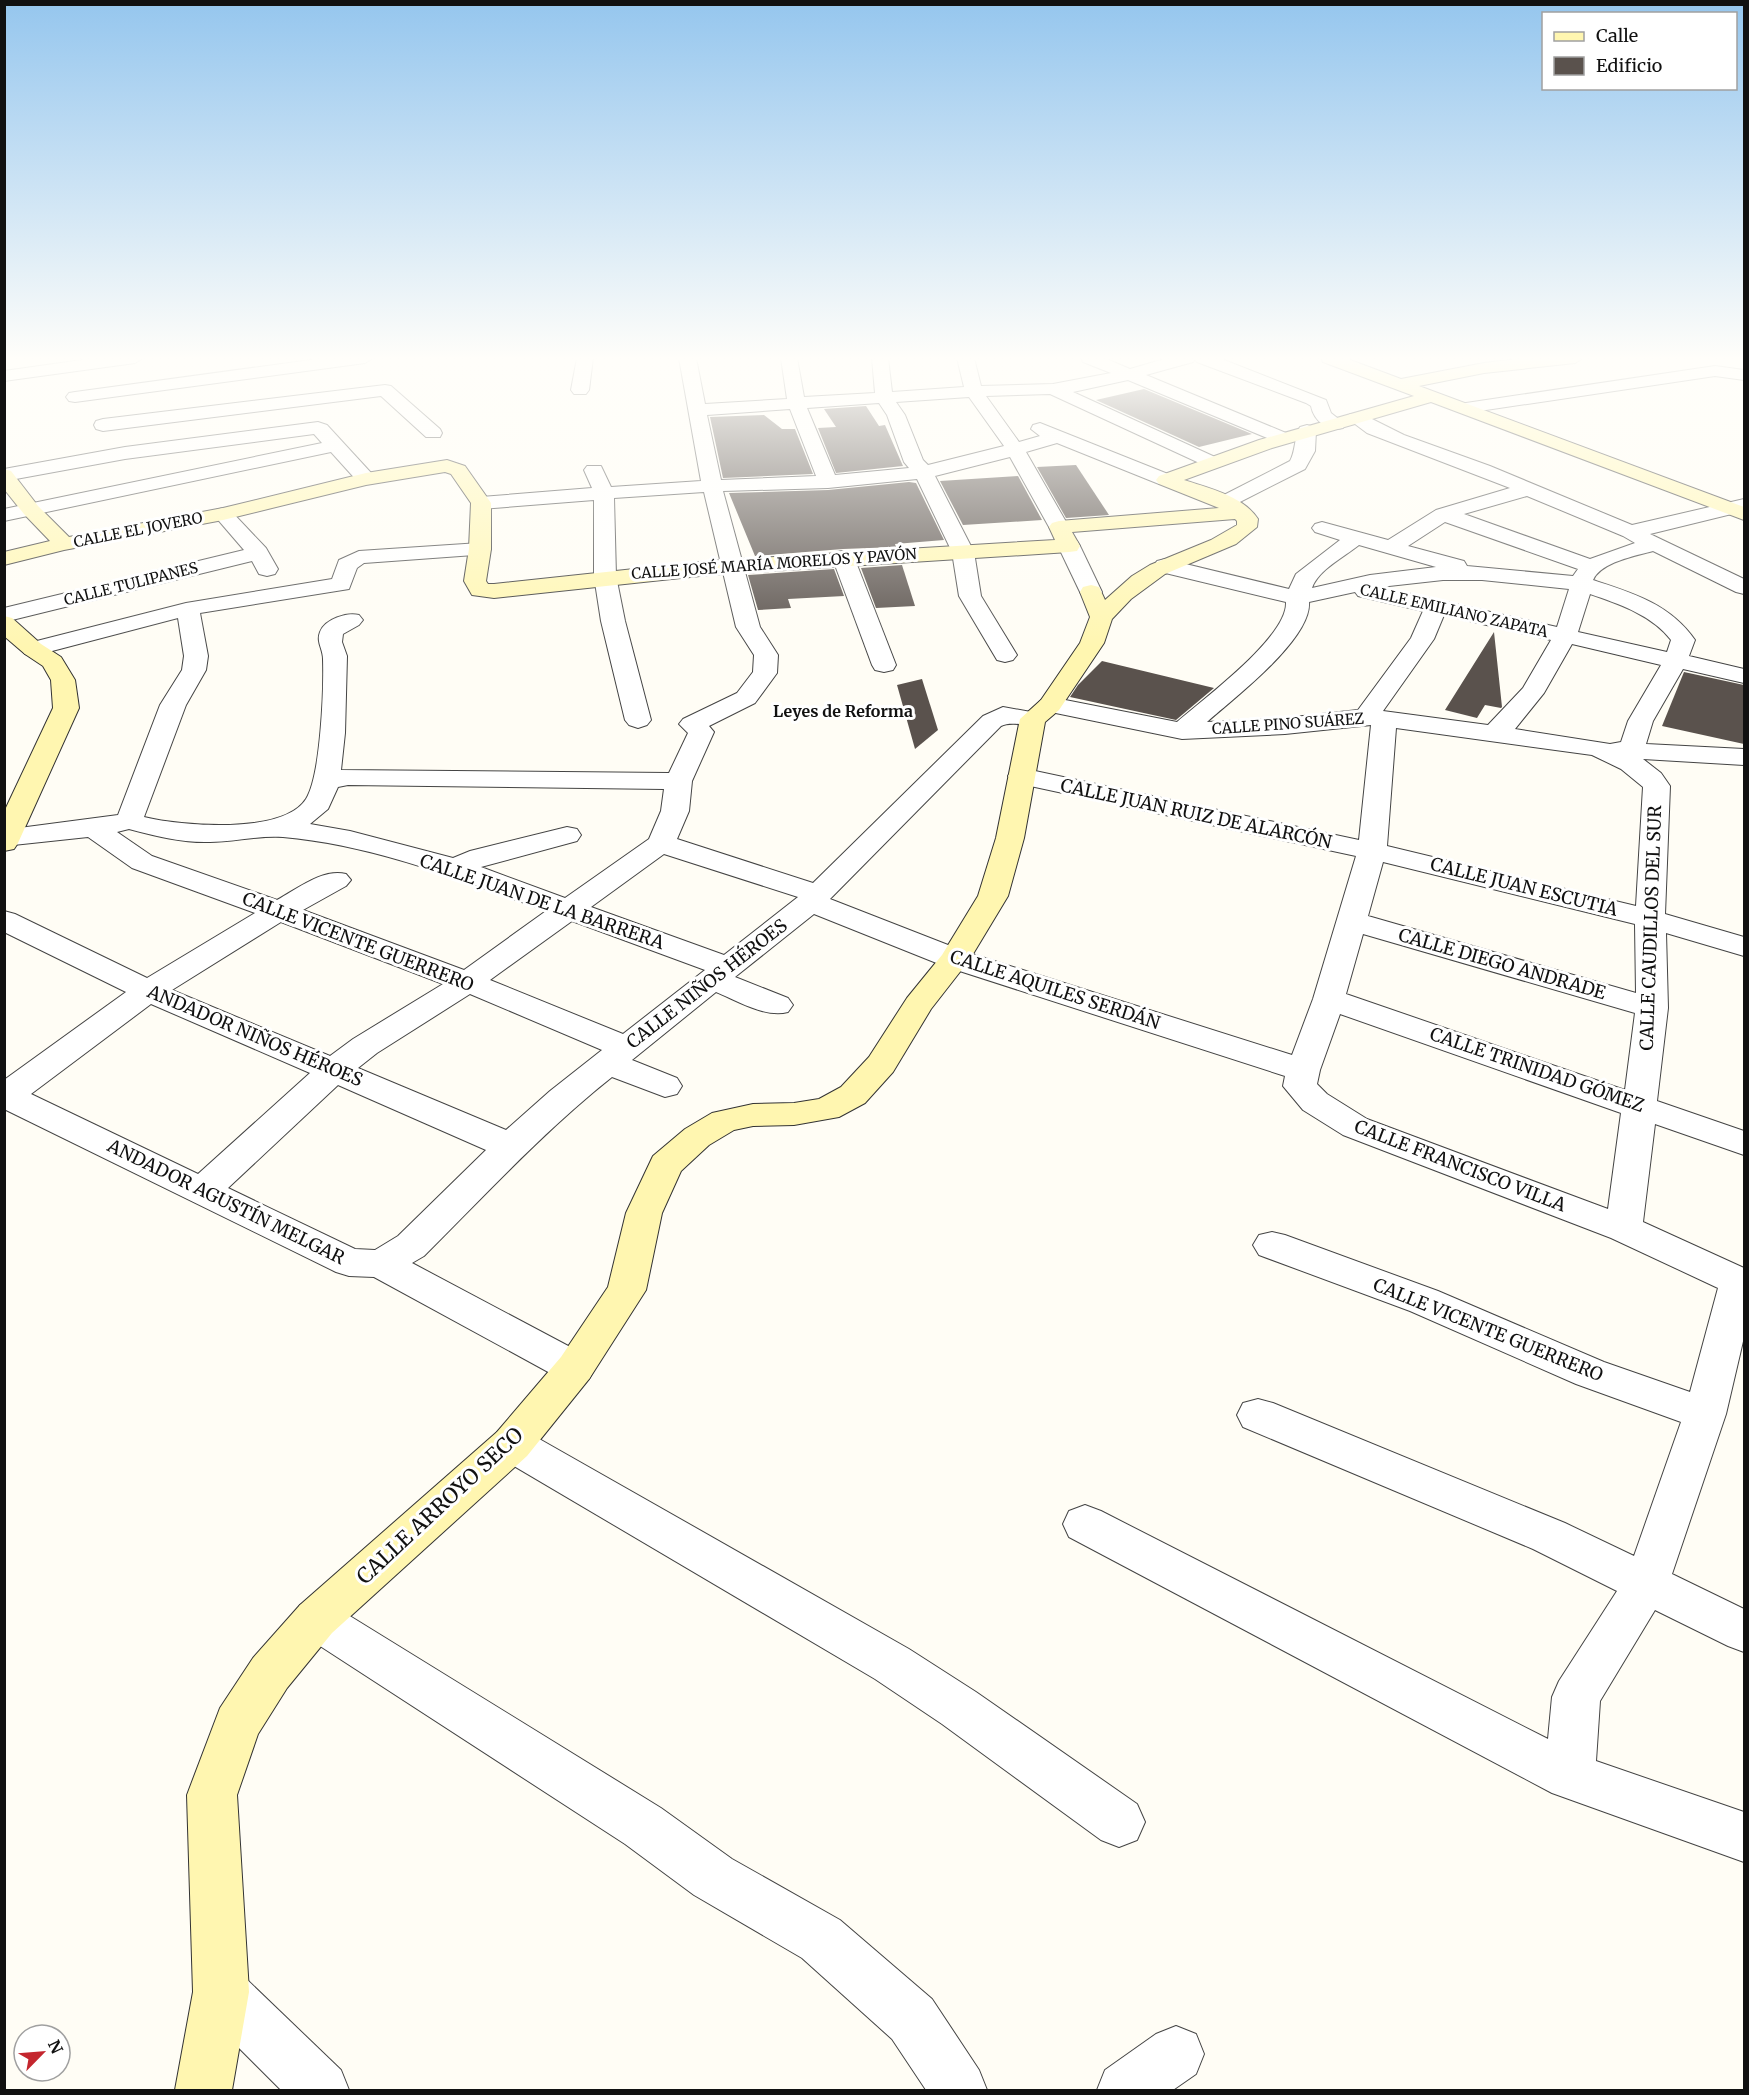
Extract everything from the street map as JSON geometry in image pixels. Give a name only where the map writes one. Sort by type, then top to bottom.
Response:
[{"type":"street","points":[[64,544],[31,510],[5,475],[109,456]]},
{"type":"street","points":[[4,515],[288,456]]},
{"type":"street","points":[[343,456],[366,479]]},
{"type":"street","points":[[203,1190],[334,1071],[365,1046],[466,982],[662,843],[675,811],[679,781],[701,732],[692,724],[746,698],[765,673],[766,655],[748,627],[712,486],[707,456]]},
{"type":"street","points":[[817,456],[828,482]]},
{"type":"street","points":[[912,456],[923,472],[963,552],[970,596],[1005,655]]},
{"type":"street","points":[[33,649],[186,610],[279,591],[341,584],[348,565],[359,557],[480,549],[481,503],[712,486],[828,482],[923,472],[988,456]]},
{"type":"street","points":[[1019,456],[1069,546],[1096,605]]},
{"type":"street","points":[[1107,456],[1232,507]]},
{"type":"street","points":[[1197,456],[1208,461]]},
{"type":"street","points":[[1166,480],[1223,456]]},
{"type":"street","points":[[1059,527],[1232,507],[1298,465],[1303,456]]},
{"type":"street","points":[[1441,456],[1529,489],[1630,532],[1744,587]]},
{"type":"street","points":[[1588,456],[1739,509]]},
{"type":"street","name":"CALLE EL JOVERO","points":[[5,558],[64,544],[223,514],[366,479],[447,466],[458,470],[481,503]]},
{"type":"street","points":[[594,470],[604,494],[605,576],[613,621],[638,720]]},
{"type":"street","points":[[1391,547],[1443,514],[1529,489]]},
{"type":"street","name":"CALLE ARROYO SECO","points":[[203,2091],[220,1992],[212,1795],[237,1724],[270,1674],[316,1619],[512,1444],[575,1368],[627,1290],[644,1213],[666,1166],[697,1137],[724,1121],[753,1115],[794,1114],[827,1109],[853,1095],[881,1064],[918,1005],[955,959],[993,896],[1010,838],[1021,776],[1042,712],[1092,643],[1096,605],[1165,566],[1232,540],[1247,527],[1248,519],[1232,507]]},
{"type":"street","points":[[1630,532],[1739,509]]},
{"type":"street","points":[[223,514],[258,553],[279,591]]},
{"type":"street","points":[[1443,514],[1587,575],[1671,624],[1683,640],[1678,660],[1651,699],[1634,733],[1640,762]]},
{"type":"street","points":[[1322,528],[1482,573]]},
{"type":"street","points":[[1182,731],[1258,664],[1283,638],[1298,612],[1297,598],[1304,579],[1357,537]]},
{"type":"street","points":[[1493,735],[1528,701],[1548,672],[1587,575],[1610,558],[1654,544]]},
{"type":"street","name":"CALLE JOSÉ MARÍA MORELOS Y PAVÓN","points":[[480,549],[475,581],[480,590],[494,591],[605,576],[731,565],[1069,546]]},
{"type":"street","name":"CALLE TULIPANES","points":[[4,615],[258,553]]},
{"type":"street","points":[[843,557],[884,665]]},
{"type":"street","name":"CALLE EMILIANO ZAPATA","points":[[1165,566],[1297,598],[1345,586],[1744,676]]},
{"type":"street","points":[[1345,586],[1443,573],[1587,575]]},
{"type":"street","points":[[1304,1070],[1329,999],[1372,851],[1375,718],[1422,639],[1436,606]]},
{"type":"street","points":[[129,821],[173,705],[194,670],[196,656],[189,615],[186,610]]},
{"type":"street","points":[[6,840],[129,821],[161,829],[208,834],[281,828],[304,818],[320,801],[327,782],[335,656],[330,642],[332,631],[351,620]]},
{"type":"street","points":[[4,623],[33,649],[53,662],[63,680],[66,708],[6,840]]},
{"type":"street","name":"CALLE PINO SUÁREZ","points":[[1042,712],[1182,731],[1285,726],[1375,718],[1598,748],[1640,762],[1744,757]]},
{"type":"street","name":"CALLE NIÑOS HÉROES","points":[[381,1264],[411,1246],[483,1176],[510,1146],[562,1099],[815,898],[992,721],[1004,715],[1042,712]]},
{"type":"street","name":"CALLE CAUDILLOS DEL SUR","points":[[1624,1229],[1652,1008],[1650,918],[1657,786],[1640,762]]},
{"type":"street","name":"CALLE JUAN RUIZ DE ALARCÓN","points":[[1021,776],[1372,851]]},
{"type":"street","points":[[327,782],[348,777],[679,781]]},
{"type":"street","name":"CALLE VICENTE GUERRERO","points":[[93,828],[109,842],[142,862],[466,982],[618,1055],[665,1086]]},
{"type":"street","name":"CALLE JUAN DE LA BARRERA","points":[[281,828],[350,839],[456,868],[569,911],[722,974],[777,1005]]},
{"type":"street","points":[[456,868],[480,857],[567,835]]},
{"type":"street","name":"CALLE AQUILES SERDÁN","points":[[662,843],[815,898],[955,959],[1304,1070]]},
{"type":"street","name":"CALLE JUAN ESCUTIA","points":[[1372,851],[1453,868],[1650,918],[1744,947]]},
{"type":"street","points":[[5,1096],[148,991],[279,911],[336,880]]},
{"type":"street","name":"ANDADOR NIÑOS HÉROES","points":[[4,920],[148,991],[510,1146]]},
{"type":"street","name":"CALLE DIEGO ANDRADE","points":[[1352,921],[1652,1008]]},
{"type":"street","name":"CALLE TRINIDAD GÓMEZ","points":[[1329,999],[1744,1143]]},
{"type":"street","name":"CALLE FRANCISCO VILLA","points":[[1304,1070],[1300,1086],[1315,1102],[1355,1128],[1624,1229],[1742,1283]]},
{"type":"street","name":"ANDADOR AGUSTÍN MELGAR","points":[[5,1096],[349,1262],[381,1264],[575,1368]]},
{"type":"street","name":"CALLE VICENTE GUERRERO","points":[[1272,1245],[1424,1301],[1590,1373],[1705,1414]]},
{"type":"street","points":[[1570,1776],[1576,1697],[1647,1582],[1705,1414],[1742,1283]]},
{"type":"street","points":[[1258,1415],[1549,1536],[1744,1631]]},
{"type":"street","points":[[512,1444],[892,1664],[968,1714],[1119,1822]]},
{"type":"street","points":[[1085,1524],[1570,1776],[1744,1837]]},
{"type":"street","points":[[316,1619],[644,1827],[713,1877],[820,1938],[912,2019],[959,2091]]},
{"type":"street","points":[[220,1992],[321,2091]]},
{"type":"street","points":[[1125,2091],[1176,2054]]},
{"type":"building","points":[[718,456],[806,456],[813,474],[723,478]]},
{"type":"building","points":[[829,456],[899,456],[903,466],[836,473]]},
{"type":"building","points":[[1076,465],[1109,515],[1066,518],[1037,467]]},
{"type":"building","points":[[1018,476],[1042,520],[963,525],[940,481]]},
{"type":"building","points":[[916,483],[944,540],[895,544],[896,547],[755,556],[729,493],[828,490]]},
{"type":"building","points":[[902,565],[915,606],[876,608],[861,568]]},
{"type":"building","points":[[834,569],[844,596],[788,599],[791,608],[758,610],[748,575]]},
{"type":"building","points":[[1494,632],[1502,707],[1485,705],[1477,718],[1445,710]]},
{"type":"building","points":[[1102,661],[1214,688],[1176,720],[1070,697],[1078,685]]},
{"type":"building","points":[[1684,672],[1744,685],[1744,744],[1662,726]]},
{"type":"building","points":[[922,679],[938,730],[915,749],[897,685]]},
{"type":"district","name":"Leyes de Reforma","points":[[843,711]]}]
